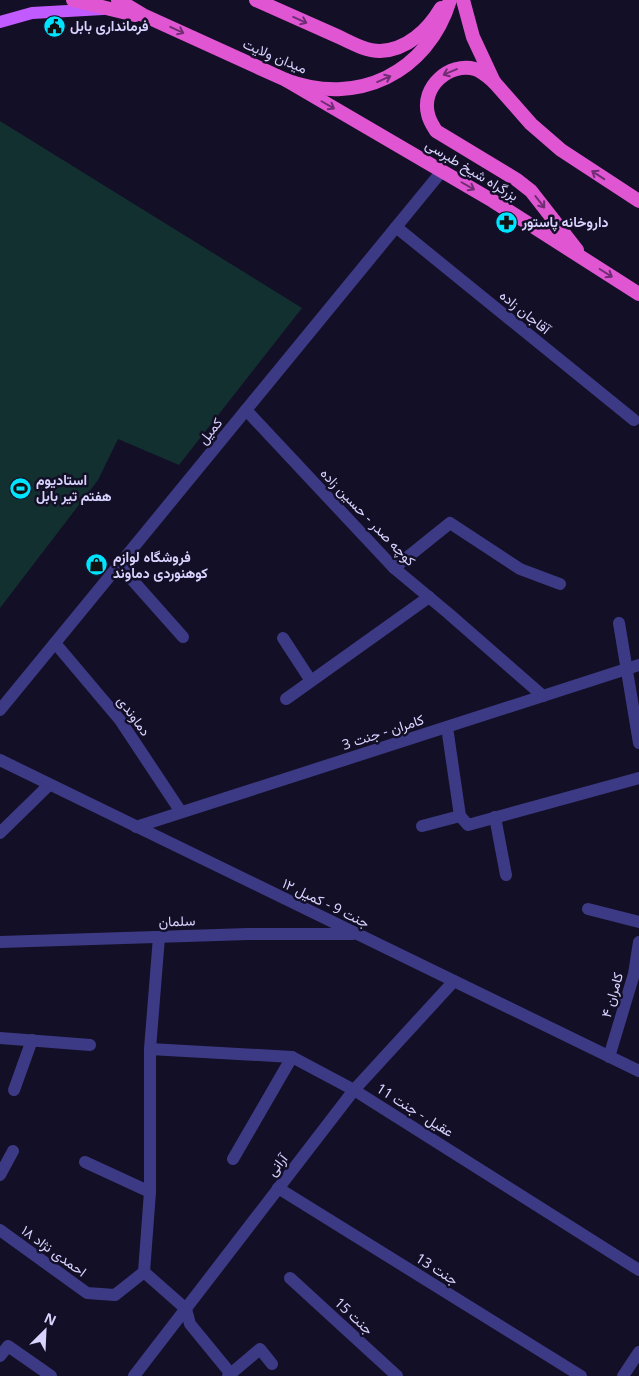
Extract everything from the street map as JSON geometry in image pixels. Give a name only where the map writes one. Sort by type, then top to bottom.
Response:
[{"type":"highway","name":"میدان ولایت","points":[[73,0],[114,5],[155,20],[286,80],[309,87],[333,90],[358,88],[381,80],[403,68],[429,43],[442,22],[450,0]]},
{"type":"highway","points":[[256,0],[361,46],[380,51],[403,45],[425,30],[445,0]]},
{"type":"highway","points":[[463,0],[473,37],[494,82]]},
{"type":"highway","points":[[584,258],[531,191],[517,180],[436,131],[428,114],[428,95],[432,86],[440,77],[450,71],[462,68],[474,69],[485,74],[545,137],[584,166],[639,201]]},
{"type":"highway","name":"بزرگراه شیخ طبرسی","points":[[286,80],[493,201],[639,294]]},
{"type":"main road","points":[[0,22],[32,13],[114,5]]},
{"type":"street","name":"کمیل","points":[[0,710],[442,171]]},
{"type":"street","name":"آقاجان زاده","points":[[396,228],[634,420]]},
{"type":"street","name":"کوچه صدر - حسین زاده","points":[[246,410],[394,568],[543,696]]},
{"type":"street","points":[[394,568],[450,523],[520,569],[560,584]]},
{"type":"street","points":[[119,565],[183,637]]},
{"type":"street","points":[[286,699],[429,597]]},
{"type":"street","points":[[619,623],[639,743]]},
{"type":"street","points":[[283,638],[311,681]]},
{"type":"street","name":"دماوندی","points":[[55,642],[120,720],[181,812]]},
{"type":"street","name":"کامران - جنت 3","points":[[136,827],[639,665]]},
{"type":"street","points":[[447,727],[460,816],[468,825],[639,778]]},
{"type":"street","name":"جنت 9 - کمیل ۱۲","points":[[0,760],[639,1071]]},
{"type":"street","points":[[0,833],[49,785]]},
{"type":"street","points":[[422,826],[460,816]]},
{"type":"street","points":[[495,817],[506,875]]},
{"type":"street","points":[[588,909],[639,922]]},
{"type":"street","name":"سلمان","points":[[0,942],[248,934],[356,934]]},
{"type":"street","points":[[159,937],[150,1049],[150,1192],[144,1272],[186,1309],[190,1324],[230,1375],[260,1349],[272,1364]]},
{"type":"street","name":"کامران ۴","points":[[609,1057],[636,974],[639,942]]},
{"type":"street","name":"آرانی","points":[[134,1376],[354,1090],[454,981]]},
{"type":"street","points":[[0,1038],[90,1044]]},
{"type":"street","points":[[14,1090],[32,1040]]},
{"type":"street","name":"عقیل - جنت 11","points":[[150,1049],[292,1057],[354,1090],[639,1270]]},
{"type":"street","points":[[232,1159],[292,1057]]},
{"type":"street","points":[[0,1175],[13,1151]]},
{"type":"street","points":[[85,1162],[150,1192]]},
{"type":"street","name":"جنت 13","points":[[278,1188],[581,1376]]},
{"type":"street","name":"احمدی نژاد ۱۸","points":[[0,1230],[87,1293],[115,1296],[144,1272]]},
{"type":"street","name":"جنت 15","points":[[290,1278],[397,1376]]},
{"type":"street","points":[[0,1356],[8,1346],[51,1376]]},
{"type":"street","points":[[623,1376],[639,1352]]},
{"type":"green space","points":[[0,121],[302,308],[179,465],[118,439],[98,480],[0,608]]},
{"type":"place","name":"فرمانداری بابل","points":[[54,26]]},
{"type":"place","name":"داروخانه پاستور","points":[[506,222]]},
{"type":"place","name":"استادیوم هفتم تیر بابل","points":[[20,488]]},
{"type":"place","name":"فروشگاه لوازم کوهنوردی دماوند","points":[[97,565]]}]
